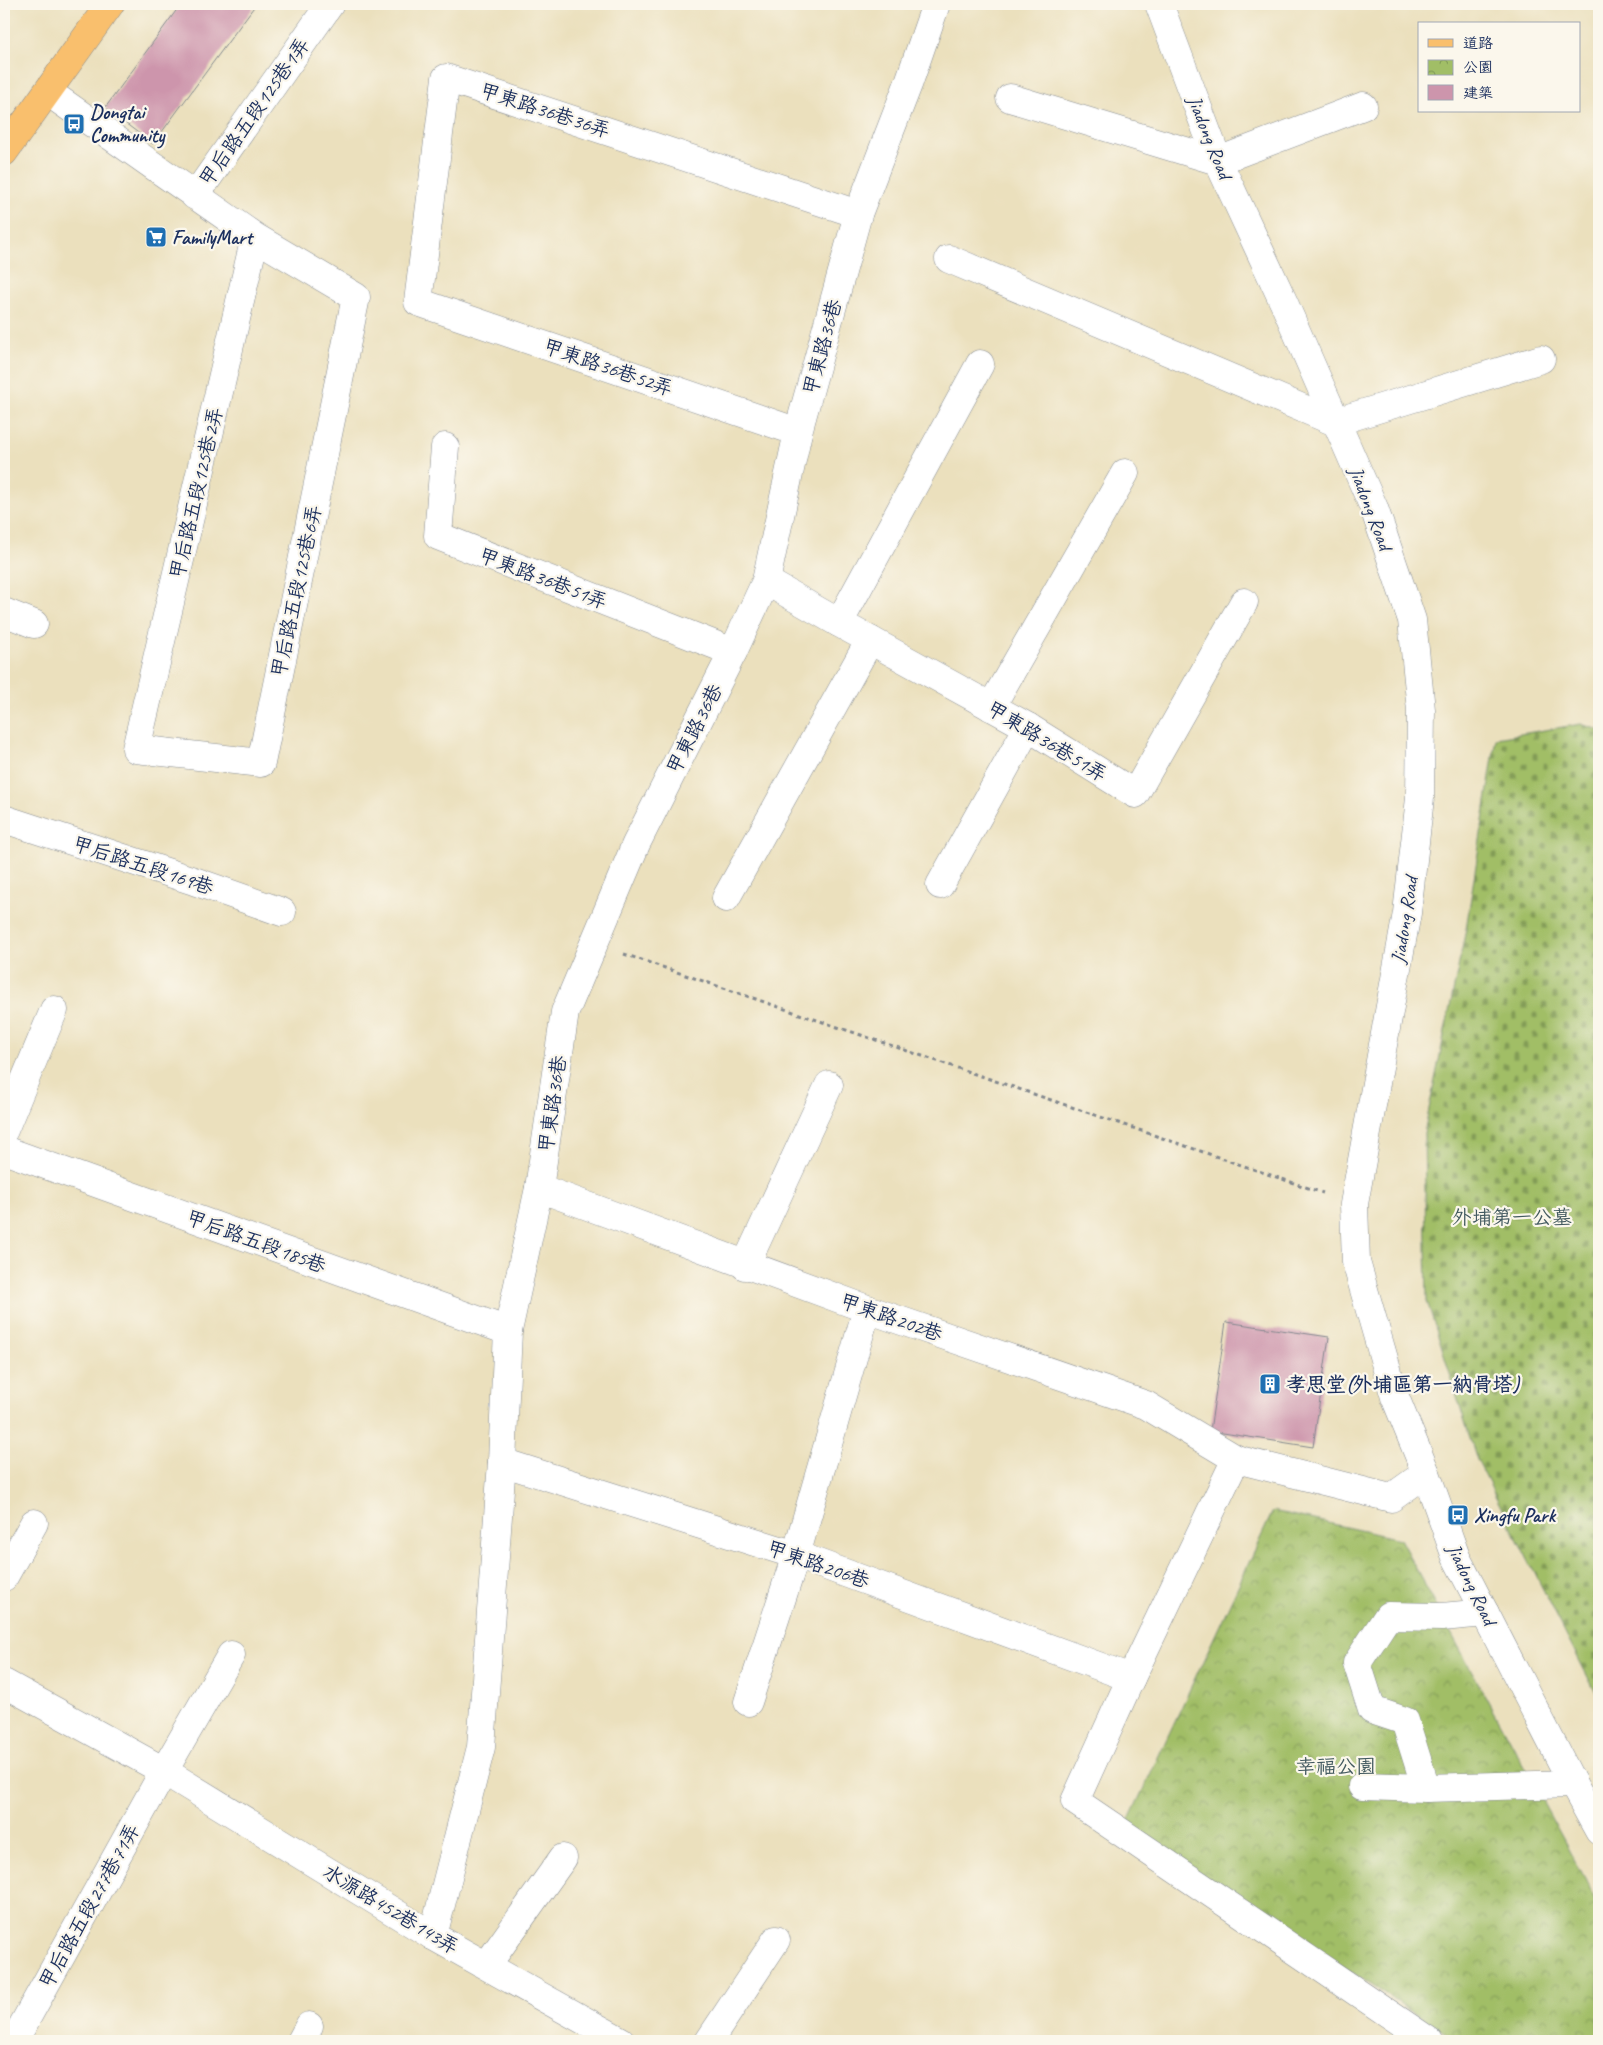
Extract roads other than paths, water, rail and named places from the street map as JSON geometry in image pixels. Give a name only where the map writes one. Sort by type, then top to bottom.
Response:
[{"type":"main road","points":[[4,152],[110,4]]},
{"type":"street","name":"甲后路五段125巷1弄","points":[[195,196],[330,4]]},
{"type":"street","name":"甲東路36巷","points":[[433,1936],[481,1747],[502,1462],[508,1331],[539,1188],[565,1012],[636,844],[733,652],[766,581],[798,432],[858,214],[909,82],[936,4]]},
{"type":"street","name":"Jiadong Road","points":[[1160,4],[1218,161],[1284,303],[1374,508],[1412,620],[1420,710],[1420,798],[1407,913],[1354,1204],[1358,1271],[1395,1397],[1426,1473],[1456,1557],[1599,1831]]},
{"type":"street","name":"甲東路36巷36弄","points":[[418,302],[446,78],[858,214]]},
{"type":"street","points":[[48,92],[255,237]]},
{"type":"street","points":[[1010,98],[1218,161],[1364,106]]},
{"type":"street","name":"甲后路五段125巷6弄","points":[[136,749],[261,763],[356,297],[255,237]]},
{"type":"street","name":"甲后路五段125巷2弄","points":[[136,749],[255,237]]},
{"type":"street","points":[[949,259],[1335,422],[1541,359]]},
{"type":"street","name":"甲東路36巷52弄","points":[[418,302],[798,432]]},
{"type":"street","points":[[839,624],[980,364]]},
{"type":"street","name":"甲東路36巷51弄","points":[[445,447],[438,536],[733,652]]},
{"type":"street","points":[[992,706],[1125,473]]},
{"type":"street","name":"甲東路36巷51弄","points":[[766,581],[839,624],[992,706],[1135,794],[1244,602]]},
{"type":"street","points":[[4,612],[34,624]]},
{"type":"street","points":[[726,898],[870,640]]},
{"type":"street","points":[[940,885],[1028,727]]},
{"type":"street","name":"甲后路五段169巷","points":[[4,819],[282,912]]},
{"type":"street","points":[[4,1130],[54,1010]]},
{"type":"street","points":[[746,1266],[829,1085]]},
{"type":"street","name":"甲后路五段185巷","points":[[4,1150],[508,1331]]},
{"type":"street","name":"甲東路202巷","points":[[539,1188],[746,1266],[1146,1405],[1236,1459],[1391,1498],[1426,1473]]},
{"type":"street","points":[[748,1702],[796,1555],[867,1309]]},
{"type":"street","points":[[1236,1459],[1131,1678],[1075,1801],[1429,2041]]},
{"type":"street","name":"甲東路206巷","points":[[502,1462],[796,1555],[1131,1678]]},
{"type":"street","points":[[4,1577],[34,1523]]},
{"type":"street","points":[[1426,1788],[1405,1721],[1372,1710],[1357,1663],[1388,1616],[1442,1617],[1485,1613]]},
{"type":"street","name":"甲后路五段277巷71弄","points":[[14,2041],[164,1771],[231,1655]]},
{"type":"street","name":"水源路452巷143弄","points":[[4,1682],[164,1771],[433,1936],[621,2041]]},
{"type":"street","points":[[1362,1786],[1426,1788],[1573,1784]]},
{"type":"street","points":[[487,1965],[563,1858]]},
{"type":"street","points":[[709,2041],[776,1940]]},
{"type":"place","name":"Dongtai Community","points":[[74,124]]},
{"type":"place","name":"FamilyMart","points":[[156,237]]},
{"type":"place","name":"孝思堂(外埔區第一納骨塔)","points":[[1270,1384]]},
{"type":"place","name":"Xingfu Park","points":[[1458,1515]]},
{"type":"park label","name":"外埔第一公墓","points":[[1512,1217]]},
{"type":"park label","name":"幸福公園","points":[[1336,1766]]}]
